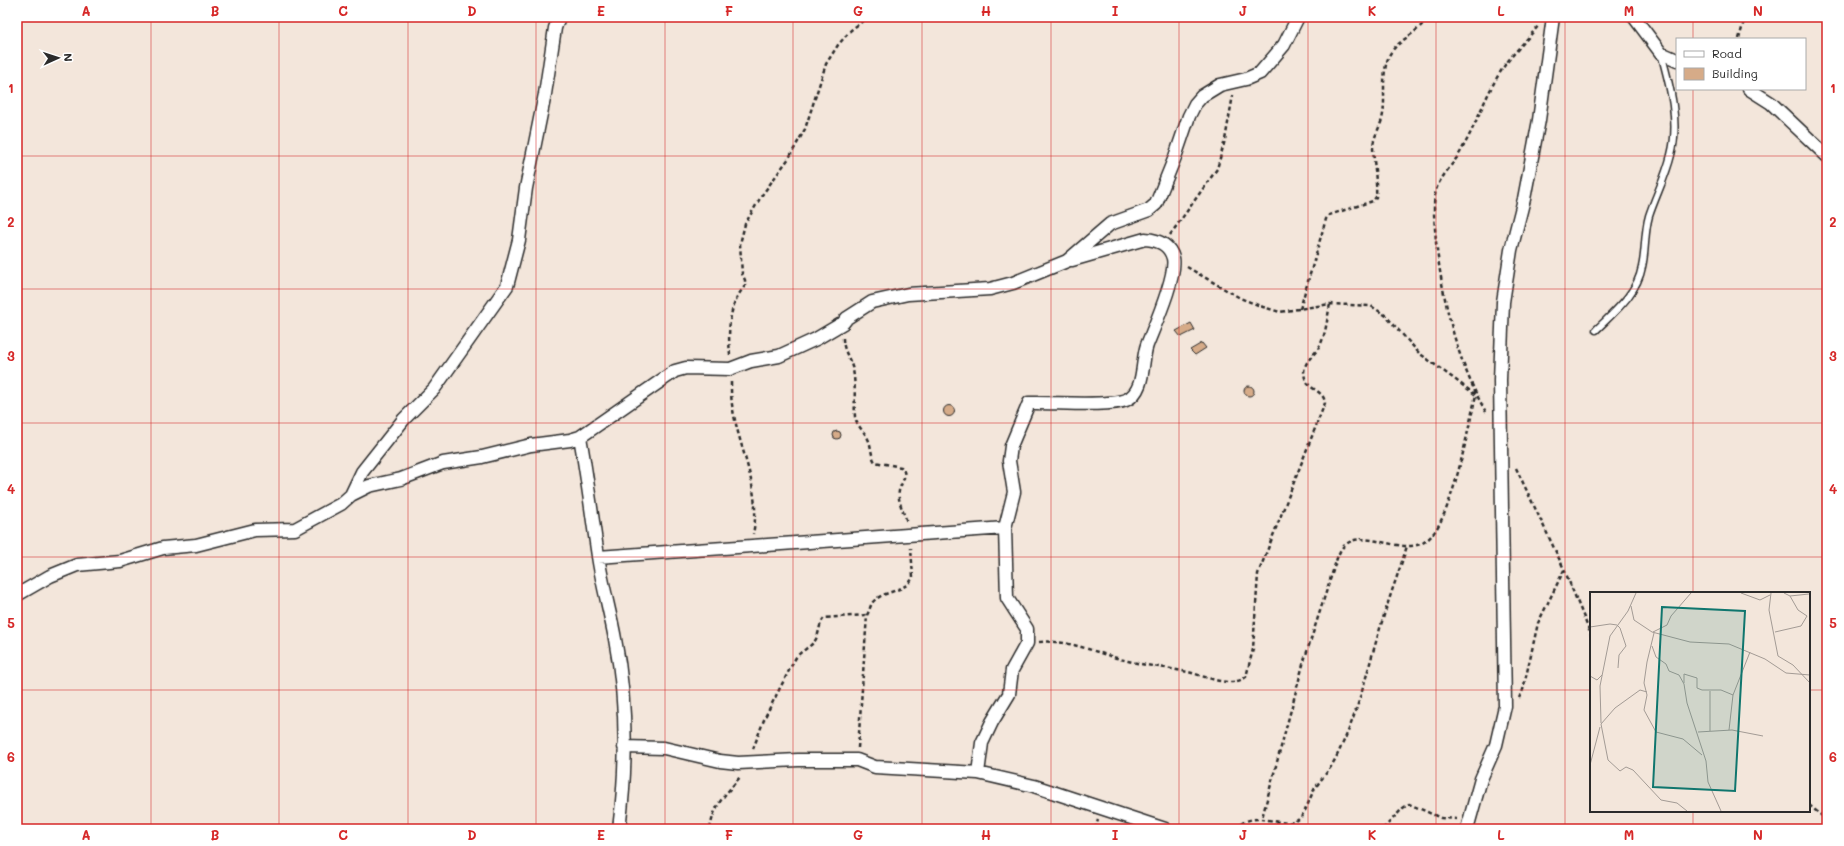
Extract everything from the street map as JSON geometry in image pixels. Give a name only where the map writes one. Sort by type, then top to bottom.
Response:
[{"type":"street","points":[[351,495],[362,472],[404,419],[434,389],[507,286],[519,240],[526,188],[545,94],[555,28],[559,17]]},
{"type":"street","points":[[1067,261],[1110,224],[1149,210],[1156,204],[1175,158],[1189,116],[1195,104],[1202,96],[1220,85],[1236,80],[1246,80],[1260,73],[1284,45],[1298,17]]},
{"type":"street","points":[[1469,824],[1481,779],[1496,745],[1505,706],[1500,380],[1503,302],[1510,250],[1524,199],[1539,120],[1554,17]]},
{"type":"street","points":[[1634,17],[1661,53],[1676,60]]},
{"type":"street","points":[[1751,90],[1771,103],[1827,156]]},
{"type":"street","points":[[17,595],[50,576],[77,565],[120,561],[163,548],[196,545],[255,530],[294,529],[341,504],[351,495],[369,486],[401,479],[443,463],[482,457],[531,445],[570,440],[580,437],[675,371],[686,368],[730,369],[751,361],[779,356],[816,339],[843,324],[847,318],[872,302],[908,294],[990,289],[1013,283],[1067,261],[1136,241],[1154,240],[1164,244],[1173,259],[1172,274],[1161,312],[1147,346],[1144,373],[1133,395],[1126,400],[1112,402],[1029,403],[1026,407],[1011,446],[1008,461],[1014,492],[1005,528],[1007,598],[1026,629],[1026,643],[1012,670],[1009,694],[992,722],[982,743],[978,773]]},
{"type":"street","points":[[580,437],[591,499],[598,557],[616,640],[621,686],[625,783],[619,829]]},
{"type":"street","points":[[598,557],[1005,528]]},
{"type":"street","points":[[624,747],[664,748],[720,761],[748,763],[798,760],[857,760],[875,767],[978,773],[1034,786],[1165,829]]},
{"type":"lane","points":[[1596,330],[1627,300],[1642,268],[1644,241],[1649,216],[1672,154],[1675,128],[1671,91],[1661,53]]},
{"type":"path","points":[[751,546],[756,518],[746,461],[732,410],[728,331],[731,315],[740,292],[745,286],[745,280],[742,274],[740,244],[746,224],[762,195],[789,158],[805,129],[826,64],[838,45],[851,30],[868,17]]},
{"type":"path","points":[[1300,309],[1326,219],[1329,215],[1373,201],[1376,197],[1373,147],[1382,119],[1386,64],[1389,55],[1394,49],[1419,28],[1427,17]]},
{"type":"path","points":[[1739,38],[1744,17]]},
{"type":"path","points":[[1487,414],[1476,395],[1458,346],[1440,280],[1434,206],[1436,190],[1462,150],[1503,68],[1541,23]]},
{"type":"path","points":[[1164,244],[1217,169],[1225,140],[1236,80]]},
{"type":"path","points":[[1173,259],[1240,298],[1263,308],[1280,312],[1330,304],[1371,306],[1386,315],[1419,352],[1476,395]]},
{"type":"path","points":[[1026,643],[1048,641],[1070,644],[1126,661],[1219,680],[1239,682],[1246,677],[1250,665],[1255,630],[1255,598],[1258,574],[1325,403],[1322,394],[1307,384],[1304,372],[1305,364],[1323,339],[1330,304]]},
{"type":"path","points":[[843,324],[843,348],[850,359],[853,372],[855,418],[867,437],[872,457],[875,462],[901,467],[904,470],[905,477],[899,491],[911,535],[913,577],[911,581],[904,586],[879,597],[872,604],[867,615],[857,760]]},
{"type":"path","points":[[1262,818],[1304,661],[1337,558],[1344,546],[1356,540],[1414,546],[1426,541],[1437,530],[1446,511],[1476,395]]},
{"type":"path","points":[[1515,466],[1564,569],[1586,627],[1590,633]]},
{"type":"path","points":[[1236,829],[1244,822],[1262,818],[1282,823],[1298,820],[1315,789],[1331,768],[1342,745],[1366,684],[1380,628],[1407,546]]},
{"type":"path","points":[[1518,701],[1523,690],[1538,623],[1564,569]]},
{"type":"path","points":[[710,829],[712,817],[719,801],[748,763],[765,717],[798,654],[816,639],[821,622],[828,616],[867,615]]},
{"type":"path","points":[[1383,829],[1403,808],[1409,804],[1447,819],[1469,824]]},
{"type":"path","points":[[1810,806],[1827,820]]},
{"type":"building","points":[[1191,323],[1195,330],[1181,337],[1176,331]]},
{"type":"building","points":[[1202,343],[1206,348],[1195,355],[1190,350]]},
{"type":"building","points":[[1247,386],[1251,386],[1253,387],[1253,395],[1247,396],[1244,393],[1244,389]]},
{"type":"building","points":[[947,406],[951,406],[953,407],[953,415],[947,416],[944,413],[944,409]]},
{"type":"building","points":[[835,431],[839,431],[841,435],[839,439],[835,439],[833,437],[833,433]]}]
